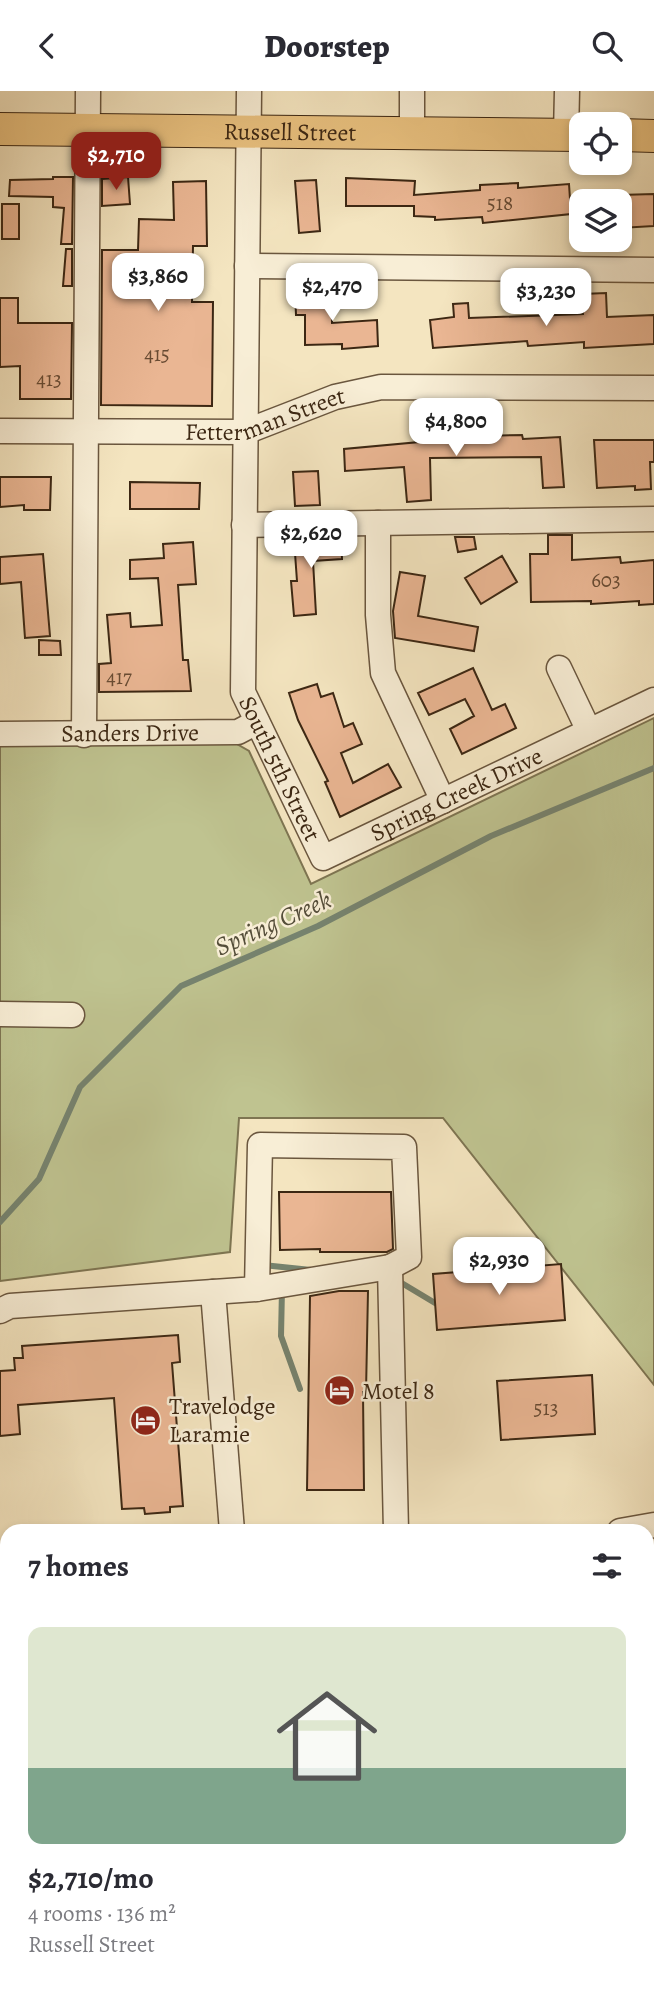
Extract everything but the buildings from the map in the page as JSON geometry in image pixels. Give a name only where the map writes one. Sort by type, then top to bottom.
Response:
[{"type":"main road","name":"Russell Street","points":[[0,129],[569,135]]},
{"type":"main road","points":[[632,135],[654,136]]},
{"type":"street","points":[[84,735],[88,91]]},
{"type":"street","name":"South 5th Street","points":[[249,91],[243,692],[323,858]]},
{"type":"street","points":[[412,91],[412,133]]},
{"type":"street","points":[[567,91],[570,112]]},
{"type":"street","points":[[247,266],[654,270]]},
{"type":"street","name":"Fetterman Street","points":[[0,432],[245,432],[335,397],[381,387],[654,388]]},
{"type":"street","points":[[244,525],[654,519]]},
{"type":"street","points":[[378,523],[378,615],[383,673],[443,801]]},
{"type":"street","points":[[559,668],[589,731]]},
{"type":"street","name":"Spring Creek Drive","points":[[323,858],[654,700]]},
{"type":"street","name":"Sanders Drive","points":[[0,734],[239,731],[257,722]]},
{"type":"street","points":[[0,1014],[72,1015]]},
{"type":"street","points":[[0,1311],[10,1306],[257,1289],[390,1268],[409,1257],[404,1147],[260,1145],[257,1289]]},
{"type":"street","points":[[390,1268],[396,1524]]},
{"type":"street","points":[[213,1292],[231,1524]]},
{"type":"shaded area","points":[[654,718],[654,1385],[443,1118],[239,1118],[230,1252],[0,1281],[0,745],[235,743],[249,751],[311,884]]},
{"type":"waterway","name":"Spring Creek","points":[[0,1222],[39,1179],[80,1087],[181,986],[318,926],[491,836],[654,768]]},
{"type":"waterway","points":[[263,1265],[311,1270]]},
{"type":"waterway","points":[[395,1279],[435,1303]]},
{"type":"waterway","points":[[282,1289],[281,1336],[300,1389]]},
{"type":"place","name":"Motel 8","points":[[339,1391]]},
{"type":"place","name":"Travelodge Laramie","points":[[146,1420]]}]
